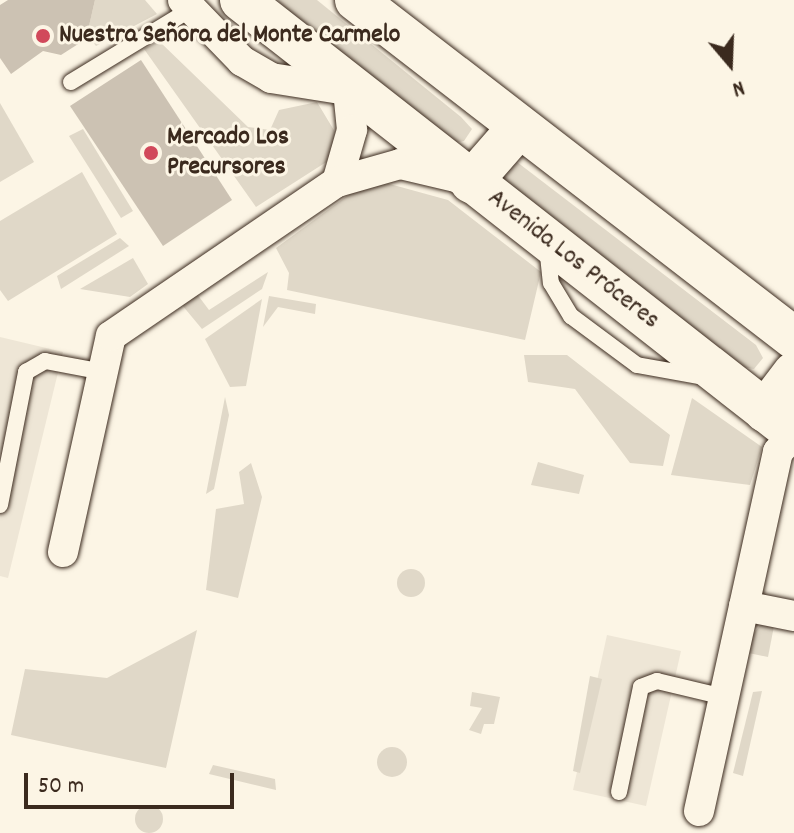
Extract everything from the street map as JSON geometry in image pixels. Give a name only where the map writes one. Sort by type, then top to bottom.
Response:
[{"type":"main road","name":"Avenida Los Próceres","points":[[241,0],[348,90],[546,237],[724,378],[783,432]]},
{"type":"main road","points":[[356,0],[794,338]]},
{"type":"main road","points":[[471,182],[519,127]]},
{"type":"main road","points":[[783,432],[794,373]]},
{"type":"street","name":"Avenida Los Próceres","points":[[187,5],[242,61],[271,78],[348,90]]},
{"type":"street","points":[[337,182],[350,143],[348,90]]},
{"type":"street","points":[[63,552],[111,336],[337,182],[400,164],[471,182]]},
{"type":"street","points":[[699,811],[783,432]]},
{"type":"street","points":[[744,606],[794,616]]},
{"type":"lane","points":[[71,82],[187,5]]},
{"type":"lane","points":[[0,505],[26,372],[45,361],[103,372]]},
{"type":"lane","points":[[619,792],[641,687],[657,681],[724,697]]},
{"type":"shaded area","points":[[95,0],[145,0],[157,14],[96,46],[87,34]]},
{"type":"shaded area","points":[[277,0],[317,0],[461,117],[472,129],[464,141],[454,143],[386,99]]},
{"type":"shaded area","points":[[159,41],[248,127],[270,130],[279,110],[317,102],[335,132],[331,159],[256,207],[144,49]]},
{"type":"shaded area","points":[[0,103],[34,162],[0,182]]},
{"type":"shaded area","points":[[83,129],[133,211],[121,218],[69,136]]},
{"type":"shaded area","points":[[517,162],[756,345],[763,358],[754,369],[736,366],[499,177]]},
{"type":"shaded area","points":[[82,172],[117,234],[8,301],[0,290],[0,221]]},
{"type":"shaded area","points":[[386,183],[448,200],[541,272],[525,340],[287,290],[289,273],[276,248],[351,193]]},
{"type":"shaded area","points":[[120,238],[129,246],[61,289],[57,276]]},
{"type":"shaded area","points":[[133,258],[148,284],[130,297],[80,289]]},
{"type":"shaded area","points":[[268,272],[262,289],[202,329],[177,299],[194,290],[209,310]]},
{"type":"shaded area","points":[[269,296],[316,304],[315,314],[278,307],[263,327]]},
{"type":"shaded area","points":[[262,299],[246,386],[230,387],[205,339]]},
{"type":"shaded area","points":[[0,337],[63,352],[8,578],[0,576]]},
{"type":"shaded area","points":[[524,355],[567,355],[670,435],[663,466],[630,463],[575,389],[528,382]]},
{"type":"shaded area","points":[[225,397],[229,415],[214,489],[206,494]]},
{"type":"shaded area","points":[[692,398],[762,447],[750,485],[671,475]]},
{"type":"shaded area","points":[[538,462],[584,475],[579,494],[531,485]]},
{"type":"shaded area","points":[[251,463],[262,497],[238,598],[206,590],[216,509],[244,504],[239,472]]},
{"type":"shaded area","points":[[411,569],[421,573],[425,583],[421,593],[411,597],[401,593],[397,583],[401,573]]},
{"type":"shaded area","points":[[763,622],[774,626],[768,657],[739,651]]},
{"type":"shaded area","points":[[197,630],[166,768],[11,735],[25,669],[107,678]]},
{"type":"shaded area","points":[[607,635],[681,651],[646,806],[573,790]]},
{"type":"shaded area","points":[[590,676],[602,679],[580,773],[573,771]]},
{"type":"shaded area","points":[[762,691],[743,776],[733,773],[753,692]]},
{"type":"shaded area","points":[[472,692],[500,697],[494,724],[484,724],[481,734],[469,730],[482,708],[470,706]]},
{"type":"shaded area","points":[[392,747],[403,751],[407,762],[403,773],[392,777],[381,773],[377,762],[381,751]]},
{"type":"shaded area","points":[[213,765],[275,779],[276,790],[209,774]]},
{"type":"shaded area","points":[[149,805],[159,809],[163,819],[159,829],[149,833],[139,829],[135,819],[139,809]]},
{"type":"building","name":"Nuestra Señora del Monte Carmelo","points":[[8,0],[95,0],[86,39],[61,55],[43,51],[11,74],[0,58],[0,5]]},
{"type":"building","name":"Mercado Los Precursores","points":[[141,60],[232,200],[163,246],[70,106]]},
{"type":"place","name":"Nuestra Señora del Monte Carmelo","points":[[43,36]]},
{"type":"place","name":"Mercado Los Precursores","points":[[151,153]]}]
